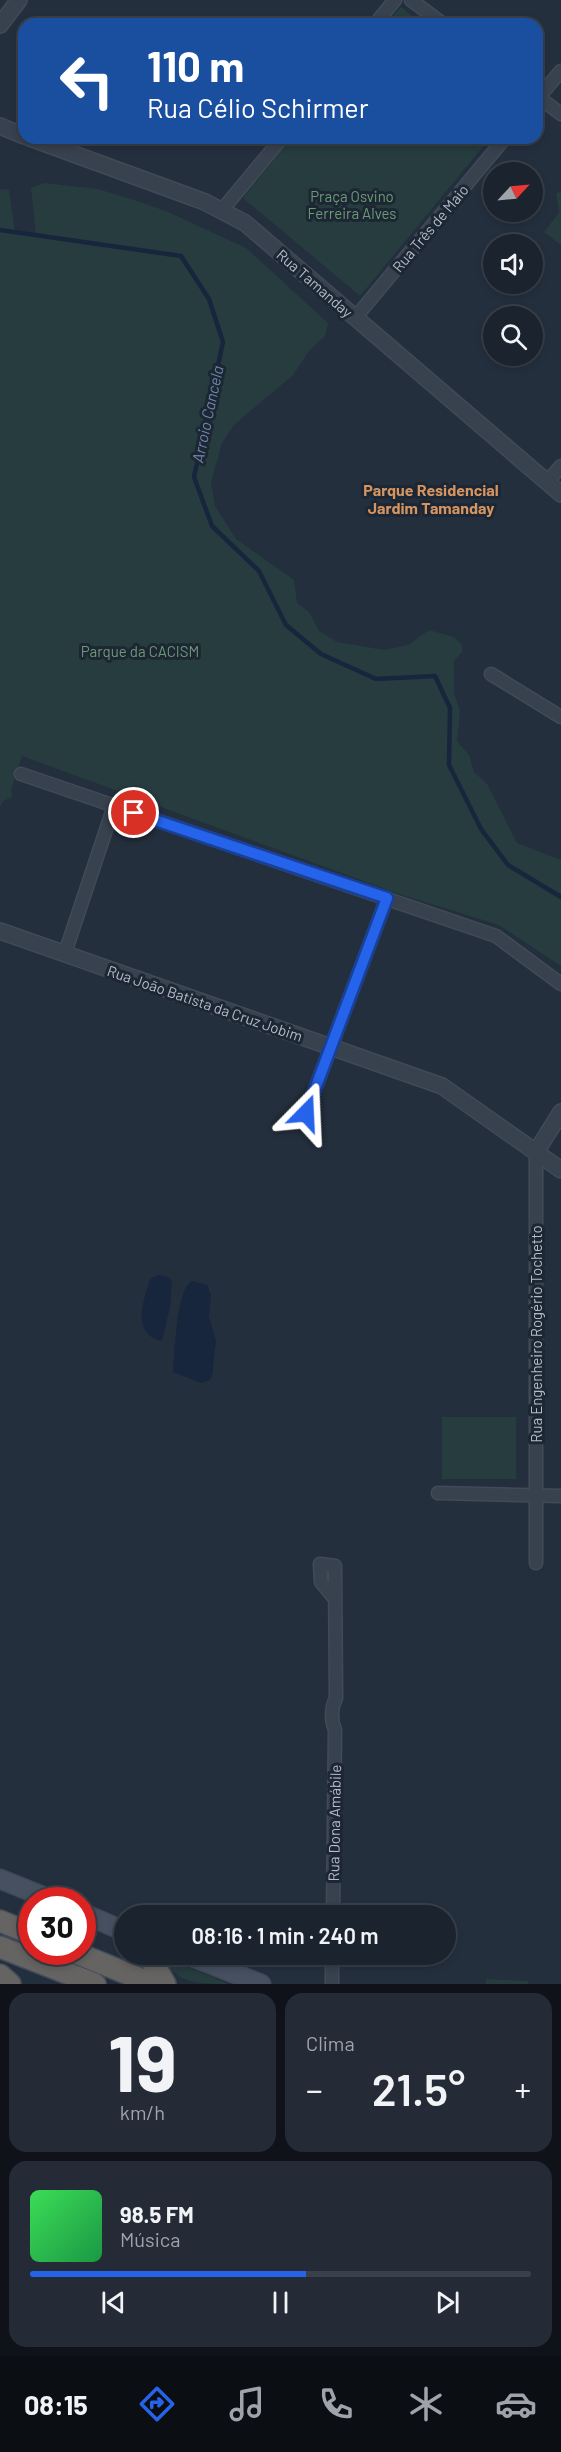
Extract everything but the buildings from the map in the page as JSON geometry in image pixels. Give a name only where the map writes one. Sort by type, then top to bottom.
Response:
[{"type":"highway","points":[[0,1921],[18,1928]]},
{"type":"highway","points":[[0,1947],[95,1984]]},
{"type":"highway","points":[[96,1961],[153,1984]]},
{"type":"highway","points":[[154,1965],[165,1984]]},
{"type":"highway","points":[[0,1975],[10,1984]]},
{"type":"main road","points":[[0,1879],[20,1887]]},
{"type":"main road","points":[[96,1919],[114,1926]]},
{"type":"main road","points":[[213,1965],[261,1984]]},
{"type":"street","points":[[0,25],[19,0]]},
{"type":"street","points":[[380,18],[395,0]]},
{"type":"street","points":[[411,0],[434,18]]},
{"type":"street","points":[[543,91],[561,71]]},
{"type":"street","points":[[543,101],[561,114]]},
{"type":"street","points":[[0,126],[18,134]]},
{"type":"street","name":"Rua Tamanday","points":[[46,144],[222,210],[244,223],[561,494]]},
{"type":"street","points":[[222,210],[277,144]]},
{"type":"street","name":"Rua Três de Maio","points":[[355,318],[500,144]]},
{"type":"street","points":[[547,482],[561,466]]},
{"type":"street","points":[[491,674],[561,717]]},
{"type":"street","points":[[21,774],[496,936],[561,984]]},
{"type":"street","points":[[64,954],[114,806]]},
{"type":"street","points":[[306,1113],[387,898]]},
{"type":"street","name":"Rua João Batista da Cruz Jobim","points":[[0,931],[442,1086],[561,1170]]},
{"type":"street","points":[[536,1152],[561,1112]]},
{"type":"street","name":"Rua Engenheiro Rogério Tochetto","points":[[536,1152],[536,1563]]},
{"type":"street","points":[[438,1493],[561,1496]]},
{"type":"street","name":"Rua Dona Amábile","points":[[333,1905],[335,1730],[339,1725],[339,1706],[336,1698],[335,1599]]},
{"type":"street","points":[[332,1965],[332,1984]]},
{"type":"green space","points":[[401,7],[415,18],[391,18]]},
{"type":"green space","name":"Praça Osvino Ferreira Alves","points":[[287,144],[485,144],[360,296],[243,198]]},
{"type":"green space","name":"Parque da CACISM","points":[[44,183],[98,189],[131,199],[166,211],[246,248],[328,323],[325,336],[309,351],[293,375],[234,425],[222,443],[211,482],[215,506],[236,539],[294,580],[297,603],[309,612],[319,631],[337,642],[384,650],[408,645],[429,630],[454,637],[462,645],[462,652],[454,661],[454,693],[460,711],[457,741],[469,755],[474,772],[487,784],[517,843],[561,860],[561,966],[499,925],[399,894],[22,756],[11,789],[12,797],[3,801],[0,807],[0,189],[9,190],[15,232],[36,235],[31,188]]},
{"type":"green space","points":[[561,192],[561,245],[544,232],[559,213],[556,193]]},
{"type":"green space","points":[[442,1417],[516,1417],[516,1479],[442,1479]]},
{"type":"green space","points":[[166,1965],[182,1965],[229,1984],[197,1982],[173,1972]]},
{"type":"green space","points":[[486,1979],[528,1981],[528,1984],[486,1984]]},
{"type":"water","points":[[158,1275],[168,1277],[172,1281],[170,1307],[162,1341],[152,1337],[146,1331],[142,1315],[150,1279]]},
{"type":"water","points":[[192,1281],[207,1285],[211,1295],[209,1316],[216,1341],[212,1376],[210,1380],[201,1383],[173,1372],[179,1308],[187,1286]]},
{"type":"waterway","name":"Arroio Cancela","points":[[0,230],[181,256],[209,299],[223,342],[194,477],[212,526],[259,571],[286,625],[321,654],[376,679],[435,676],[450,708],[449,765],[481,829],[508,865],[561,897]]},
{"type":"district","name":"Parque Residencial Jardim Tamanday","points":[[431,498]]},
{"type":"route","points":[[134,813],[387,898],[306,1113]]}]
